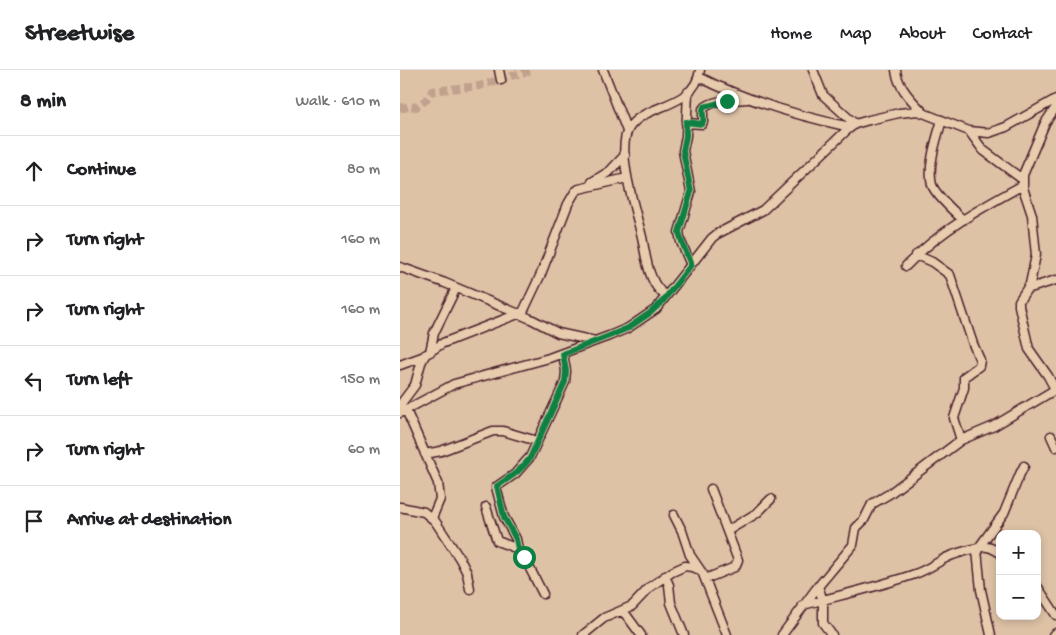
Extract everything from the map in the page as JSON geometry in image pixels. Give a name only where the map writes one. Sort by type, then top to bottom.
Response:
[{"type":"street","points":[[499,70],[501,80]]},
{"type":"street","points":[[603,70],[627,131],[625,155],[627,178],[651,275],[656,286],[666,296]]},
{"type":"street","points":[[813,70],[823,95],[853,126]]},
{"type":"street","points":[[896,70],[896,75],[911,100],[923,112]]},
{"type":"street","points":[[627,131],[632,123],[641,117],[674,102],[688,92],[698,82],[700,73],[748,99],[815,120],[853,126],[910,111],[923,112],[969,131],[995,132],[1056,99]]},
{"type":"street","points":[[688,92],[686,136],[683,151],[691,192],[679,232],[691,265]]},
{"type":"street","points":[[686,122],[702,124],[703,109],[706,106],[748,99]]},
{"type":"street","points":[[782,635],[818,586],[854,543],[856,528],[864,520],[872,504],[889,494],[961,440],[994,426],[1056,389],[1029,350],[1018,306],[1027,289],[1036,255],[1032,215],[1023,182],[1027,162],[1045,123],[1056,107]]},
{"type":"street","points":[[942,120],[933,157],[932,184],[945,202],[964,220]]},
{"type":"street","points":[[402,409],[454,384],[563,354],[596,342],[636,323],[656,309],[717,234],[768,207],[853,126]]},
{"type":"street","points":[[969,131],[983,150],[1023,182]]},
{"type":"street","points":[[400,365],[428,353],[450,340],[519,314],[524,310],[533,293],[568,204],[576,191],[610,172],[625,155]]},
{"type":"street","points":[[584,187],[627,178]]},
{"type":"street","points":[[906,266],[916,255],[942,234],[1023,182]]},
{"type":"street","points":[[916,255],[932,262],[949,273],[980,360],[979,366],[964,376],[964,388],[954,418],[961,440]]},
{"type":"street","points":[[400,267],[519,314],[566,336],[596,342]]},
{"type":"street","points":[[1027,289],[1056,280]]},
{"type":"street","points":[[402,409],[414,385],[421,363],[428,353],[440,319],[456,288]]},
{"type":"street","points":[[543,594],[518,549],[516,539],[504,517],[496,487],[512,477],[530,458],[565,382],[566,371],[563,354]]},
{"type":"street","points":[[402,409],[434,471],[440,493],[439,504],[432,518]]},
{"type":"street","points":[[425,454],[441,451],[493,430],[538,441]]},
{"type":"street","points":[[1051,436],[1056,446]]},
{"type":"street","points":[[991,635],[982,590],[978,549],[1004,513],[1024,466]]},
{"type":"street","points":[[705,579],[729,570],[737,564],[736,553],[710,489]]},
{"type":"street","points":[[727,531],[757,513],[771,499]]},
{"type":"street","points":[[400,507],[424,512],[432,518],[460,559],[467,573],[470,588]]},
{"type":"street","points":[[486,507],[497,542],[518,549]]},
{"type":"street","points":[[674,515],[690,554],[705,579],[727,635]]},
{"type":"street","points":[[804,606],[907,577],[933,567],[952,555],[989,547],[996,550]]},
{"type":"street","points":[[583,635],[604,618],[622,611],[638,601],[650,587],[665,576],[685,566],[692,566],[700,570]]},
{"type":"street","points":[[665,576],[669,585],[671,603],[684,635]]},
{"type":"street","points":[[818,586],[823,601],[823,623],[832,635]]},
{"type":"street","points":[[1041,592],[1056,615]]},
{"type":"street","points":[[622,611],[640,635]]},
{"type":"tunnel","points":[[400,107],[416,107],[426,100],[432,91],[479,86],[531,70]]},
{"type":"route","points":[[524,557],[518,549],[516,539],[504,517],[496,487],[512,477],[530,458],[565,382],[566,371],[563,354],[636,323],[656,309],[691,265],[679,232],[691,192],[683,151],[686,122],[697,125],[703,124],[702,111],[704,107],[727,101]]}]
